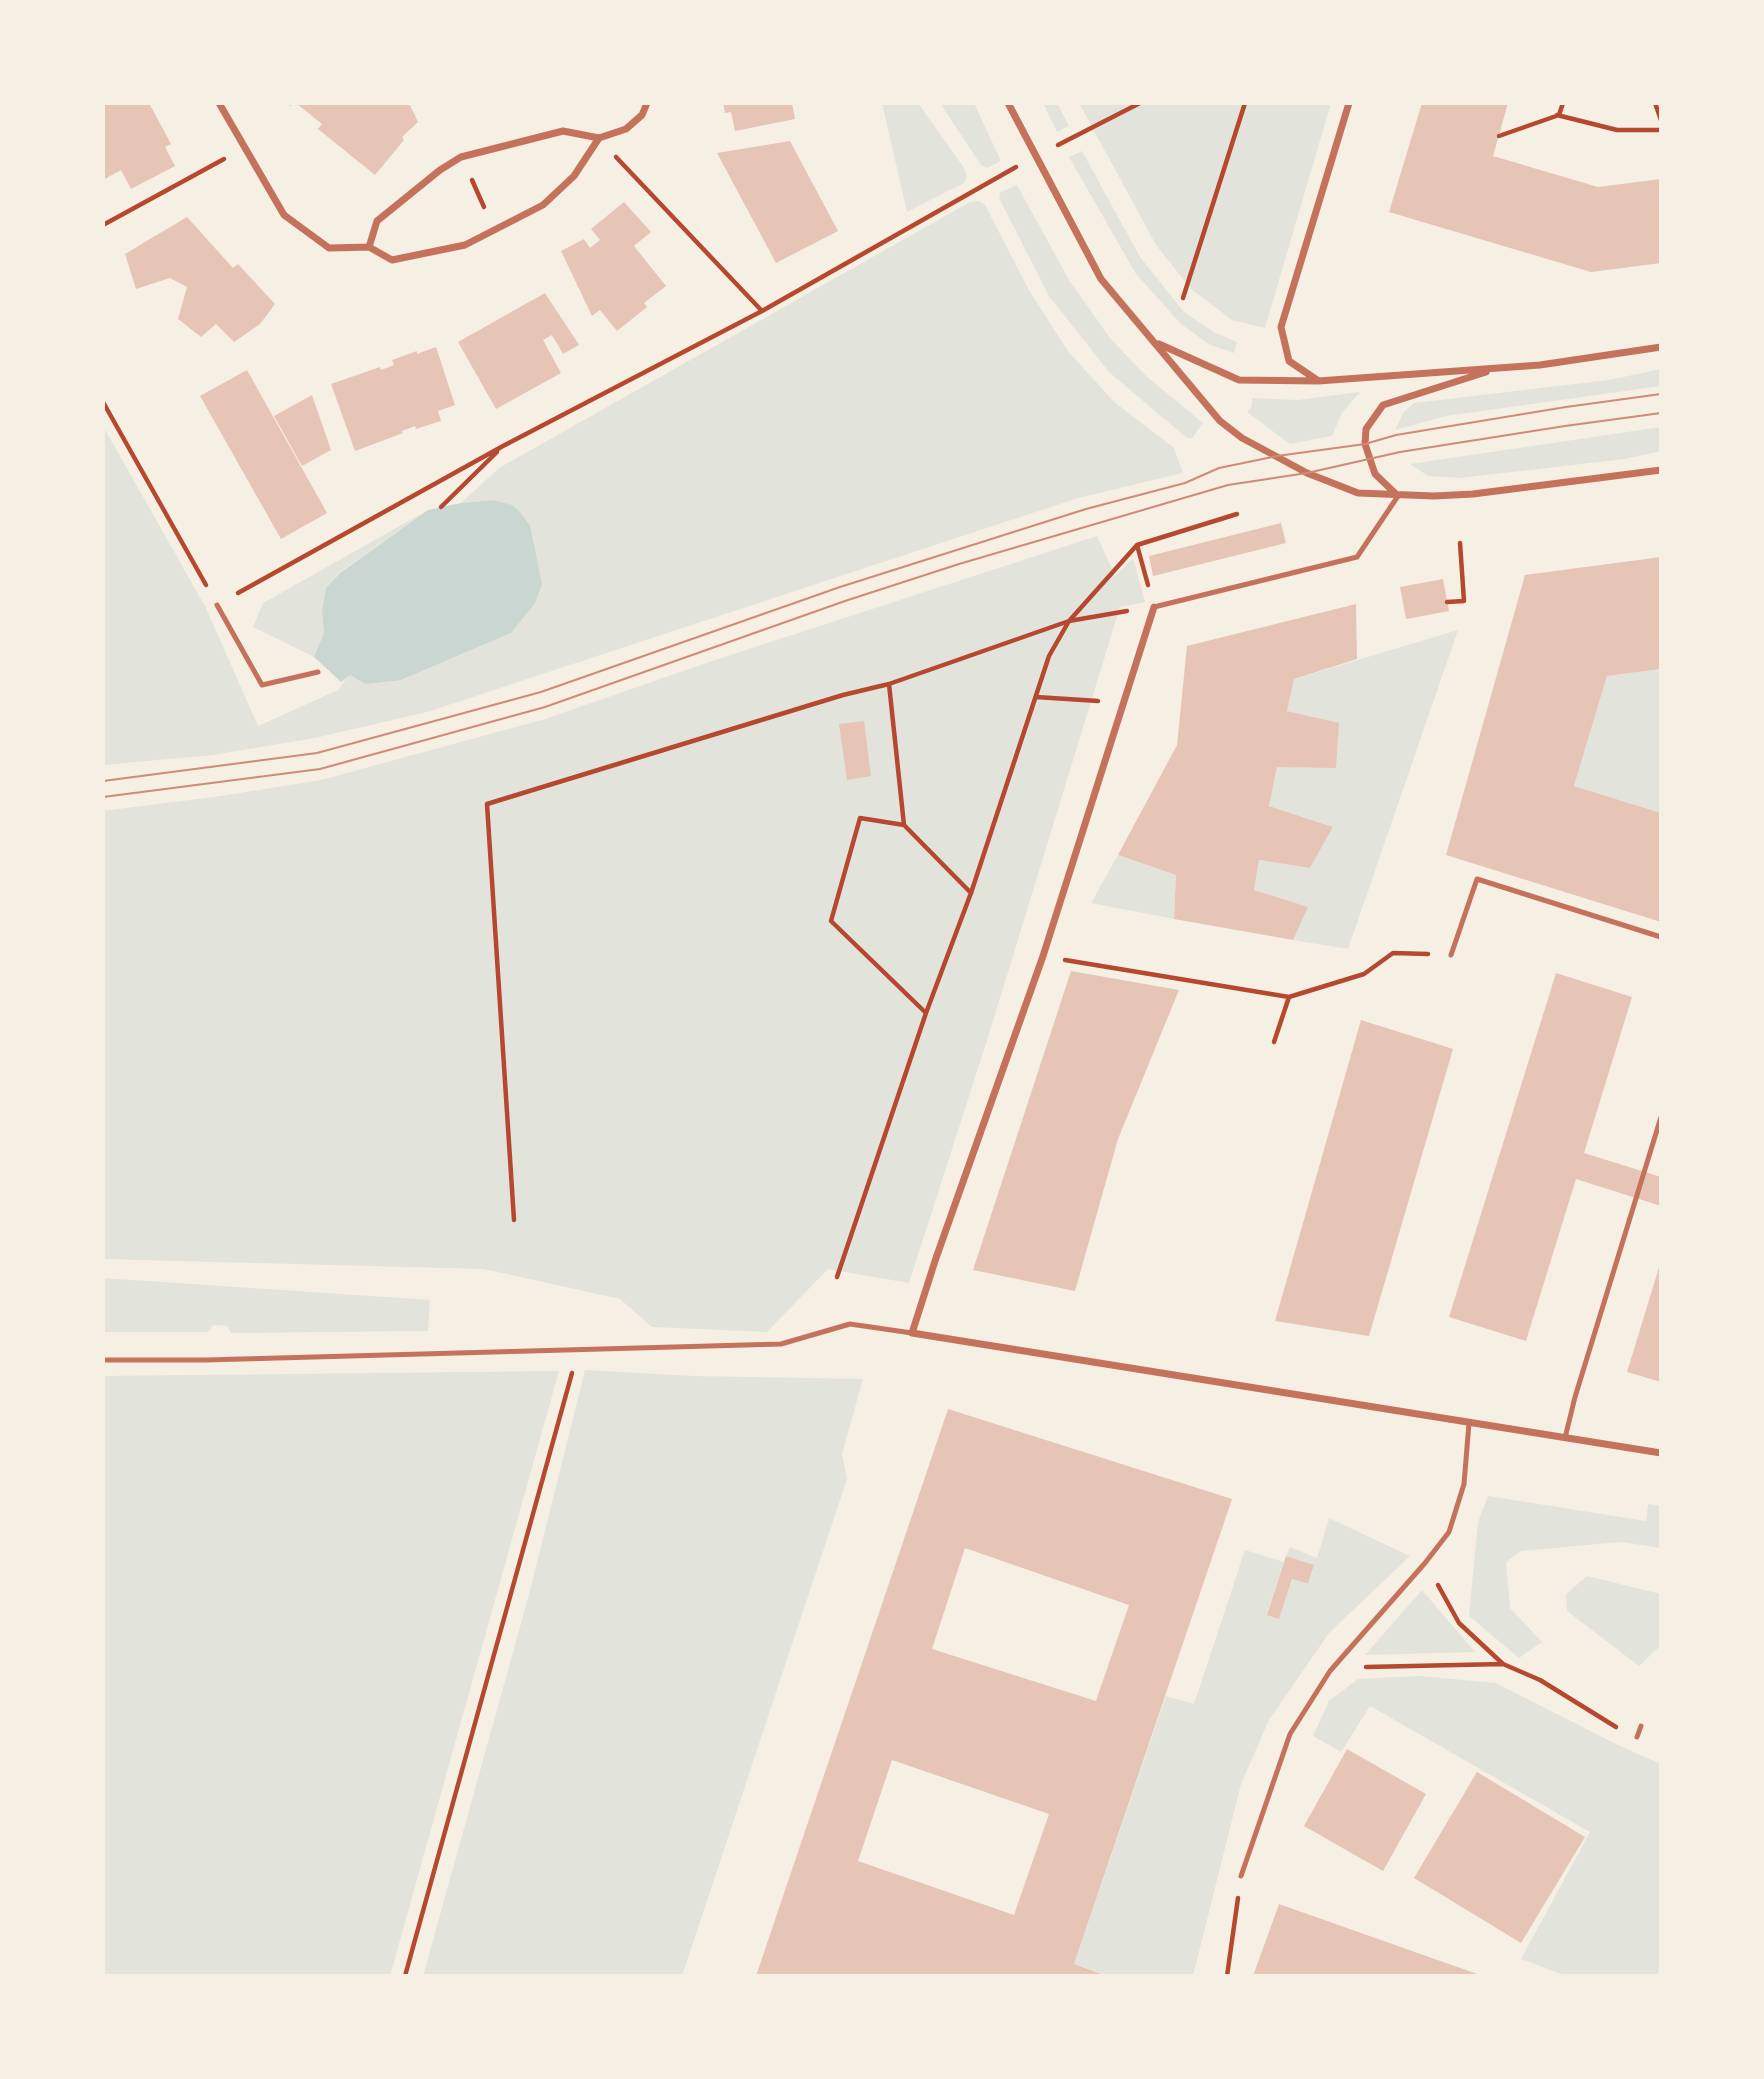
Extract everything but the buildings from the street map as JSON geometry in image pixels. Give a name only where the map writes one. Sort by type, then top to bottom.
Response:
[{"type":"street","points":[[219,103],[284,215],[330,248],[369,247],[392,260],[465,245],[543,205],[575,176],[599,138]]},
{"type":"street","points":[[369,247],[377,221],[440,170],[461,157],[563,131],[599,138],[626,129],[642,115],[647,103]]},
{"type":"street","points":[[1008,103],[1101,279],[1220,421],[1242,439],[1307,473],[1358,493],[1398,496],[1473,494],[1661,470]]},
{"type":"street","points":[[1318,381],[1289,361],[1281,327],[1349,103]]},
{"type":"street","points":[[1155,343],[1239,380],[1318,381],[1540,365],[1661,347]]},
{"type":"street","points":[[1398,496],[1375,474],[1365,443],[1366,429],[1383,405],[1443,388],[1496,368]]},
{"type":"street","points":[[1154,607],[1044,956],[936,1258],[912,1333],[1661,1453]]},
{"type":"lane","points":[[1154,607],[1357,557],[1398,496]]},
{"type":"lane","points":[[217,605],[262,685],[318,672]]},
{"type":"lane","points":[[1451,955],[1478,879],[1661,937]]},
{"type":"lane","points":[[1565,1438],[1661,1117]]},
{"type":"lane","points":[[103,1360],[206,1360],[781,1344],[850,1324],[912,1333]]},
{"type":"lane","points":[[1241,1876],[1290,1734],[1330,1671],[1449,1532],[1464,1484],[1469,1423]]},
{"type":"lane","points":[[1637,1737],[1641,1726]]},
{"type":"path","points":[[1082,132],[1140,103]]},
{"type":"path","points":[[1183,298],[1245,103]]},
{"type":"path","points":[[1499,136],[1559,115],[1563,103]]},
{"type":"path","points":[[1655,103],[1661,120]]},
{"type":"path","points":[[1557,115],[1617,130],[1661,130]]},
{"type":"path","points":[[599,138],[762,311]]},
{"type":"path","points":[[103,225],[243,148]]},
{"type":"path","points":[[461,157],[494,228]]},
{"type":"path","points":[[103,402],[217,605],[503,446],[762,311],[1035,157]]},
{"type":"path","points":[[441,507],[503,446]]},
{"type":"path","points":[[837,1276],[926,1013],[971,893],[1049,656],[1069,621],[1137,545],[1237,514]]},
{"type":"path","points":[[1447,602],[1464,601],[1460,544]]},
{"type":"path","points":[[514,1220],[488,804],[843,695],[889,684],[1069,621],[1154,607],[1137,545]]},
{"type":"path","points":[[889,684],[904,825]]},
{"type":"path","points":[[1036,697],[1124,703]]},
{"type":"path","points":[[926,1013],[831,921],[860,818],[904,825],[971,893]]},
{"type":"path","points":[[1044,956],[1289,997],[1364,974],[1393,953],[1451,955]]},
{"type":"path","points":[[1274,1042],[1289,997]]},
{"type":"path","points":[[405,1976],[578,1351]]},
{"type":"path","points":[[1425,1563],[1459,1623],[1503,1664],[1540,1679],[1637,1737]]},
{"type":"path","points":[[1330,1671],[1373,1666],[1503,1664]]},
{"type":"path","points":[[1227,1976],[1241,1876]]},
{"type":"shaded area","points":[[882,103],[918,103],[964,168],[967,176],[964,183],[907,212]]},
{"type":"shaded area","points":[[940,103],[974,103],[1001,161],[987,168],[981,165]]},
{"type":"shaded area","points":[[1043,103],[1057,103],[1069,126],[1057,132]]},
{"type":"shaded area","points":[[1079,103],[1331,103],[1265,328],[1232,320],[1191,289],[1156,245]]},
{"type":"shaded area","points":[[1082,151],[1140,257],[1184,312],[1215,333],[1237,342],[1234,353],[1210,345],[1181,324],[1136,274],[1069,157]]},
{"type":"shaded area","points":[[1017,185],[1069,280],[1110,338],[1146,376],[1203,423],[1192,438],[1187,438],[1109,372],[1049,296],[999,198],[1000,193]]},
{"type":"shaded area","points":[[979,201],[985,205],[1030,292],[1068,351],[1113,401],[1174,448],[1183,473],[1078,498],[427,712],[315,738],[213,755],[103,765],[103,426],[206,608],[258,726],[338,690],[349,675],[401,680],[511,633],[494,500],[461,503],[499,468],[970,202]]},
{"type":"shaded area","points":[[1661,369],[1661,386],[1446,416],[1395,430],[1404,412],[1414,403],[1609,380]]},
{"type":"shaded area","points":[[1360,392],[1342,413],[1332,436],[1290,444],[1247,412],[1252,406],[1252,398],[1297,400]]},
{"type":"shaded area","points":[[1661,427],[1661,451],[1625,459],[1460,478],[1428,476],[1410,464]]},
{"type":"shaded area","points":[[494,500],[512,505],[530,526],[542,584],[535,603],[511,633],[401,680],[366,684],[350,675],[341,682],[314,657],[324,633],[322,611],[326,588],[340,573],[428,510]]},
{"type":"shaded area","points":[[428,510],[340,572],[326,588],[322,611],[324,633],[314,657],[253,627],[263,603]]},
{"type":"shaded area","points":[[1097,536],[1115,576],[1133,558],[1145,602],[1120,607],[989,1034],[909,1283],[828,1269],[767,1332],[652,1327],[620,1299],[484,1269],[103,1259],[103,811],[321,780],[545,719],[712,661]]},
{"type":"shaded area","points":[[1458,630],[1348,949],[1293,940],[1254,890],[1259,860],[1310,868],[1333,827],[1269,806],[1277,767],[1339,724],[1287,711],[1294,679]]},
{"type":"shaded area","points":[[1661,669],[1661,813],[1574,786],[1607,676]]},
{"type":"shaded area","points":[[1118,855],[1176,875],[1174,919],[1091,903]]},
{"type":"shaded area","points":[[103,1278],[430,1300],[428,1331],[231,1333],[227,1326],[213,1325],[208,1332],[103,1332]]},
{"type":"shaded area","points":[[585,1370],[695,1376],[863,1379],[842,1454],[847,1479],[682,1976],[423,1976],[528,1598]]},
{"type":"shaded area","points":[[559,1371],[390,1976],[103,1976],[103,1376]]},
{"type":"shaded area","points":[[1488,1496],[1646,1521],[1648,1504],[1661,1506],[1661,1548],[1620,1542],[1521,1551],[1506,1562],[1510,1608],[1542,1642],[1519,1658],[1469,1616],[1478,1522]]},
{"type":"shaded area","points":[[1329,1518],[1410,1556],[1329,1633],[1269,1720],[1241,1784],[1193,1976],[1109,1976],[1074,1964],[1166,1696],[1194,1704],[1245,1550],[1284,1562],[1267,1614],[1279,1618],[1292,1579],[1308,1584],[1314,1566],[1286,1556],[1290,1547],[1317,1558]]},
{"type":"shaded area","points":[[1587,1576],[1661,1594],[1659,1647],[1639,1666],[1567,1611],[1566,1594]]},
{"type":"shaded area","points":[[1422,1590],[1475,1652],[1365,1655]]},
{"type":"shaded area","points":[[1419,1676],[1496,1683],[1661,1764],[1661,1968],[1656,1976],[1567,1976],[1521,1959],[1590,1832],[1370,1706],[1341,1752],[1313,1736],[1329,1701],[1358,1679]]},
{"type":"tram line","points":[[103,781],[317,753],[541,692],[840,587],[1086,509],[1185,483],[1219,468],[1277,456],[1365,444],[1396,435],[1661,394]]},
{"type":"tram line","points":[[103,797],[320,769],[545,707],[845,601],[959,564],[1228,485],[1307,473],[1400,452],[1661,413]]}]
